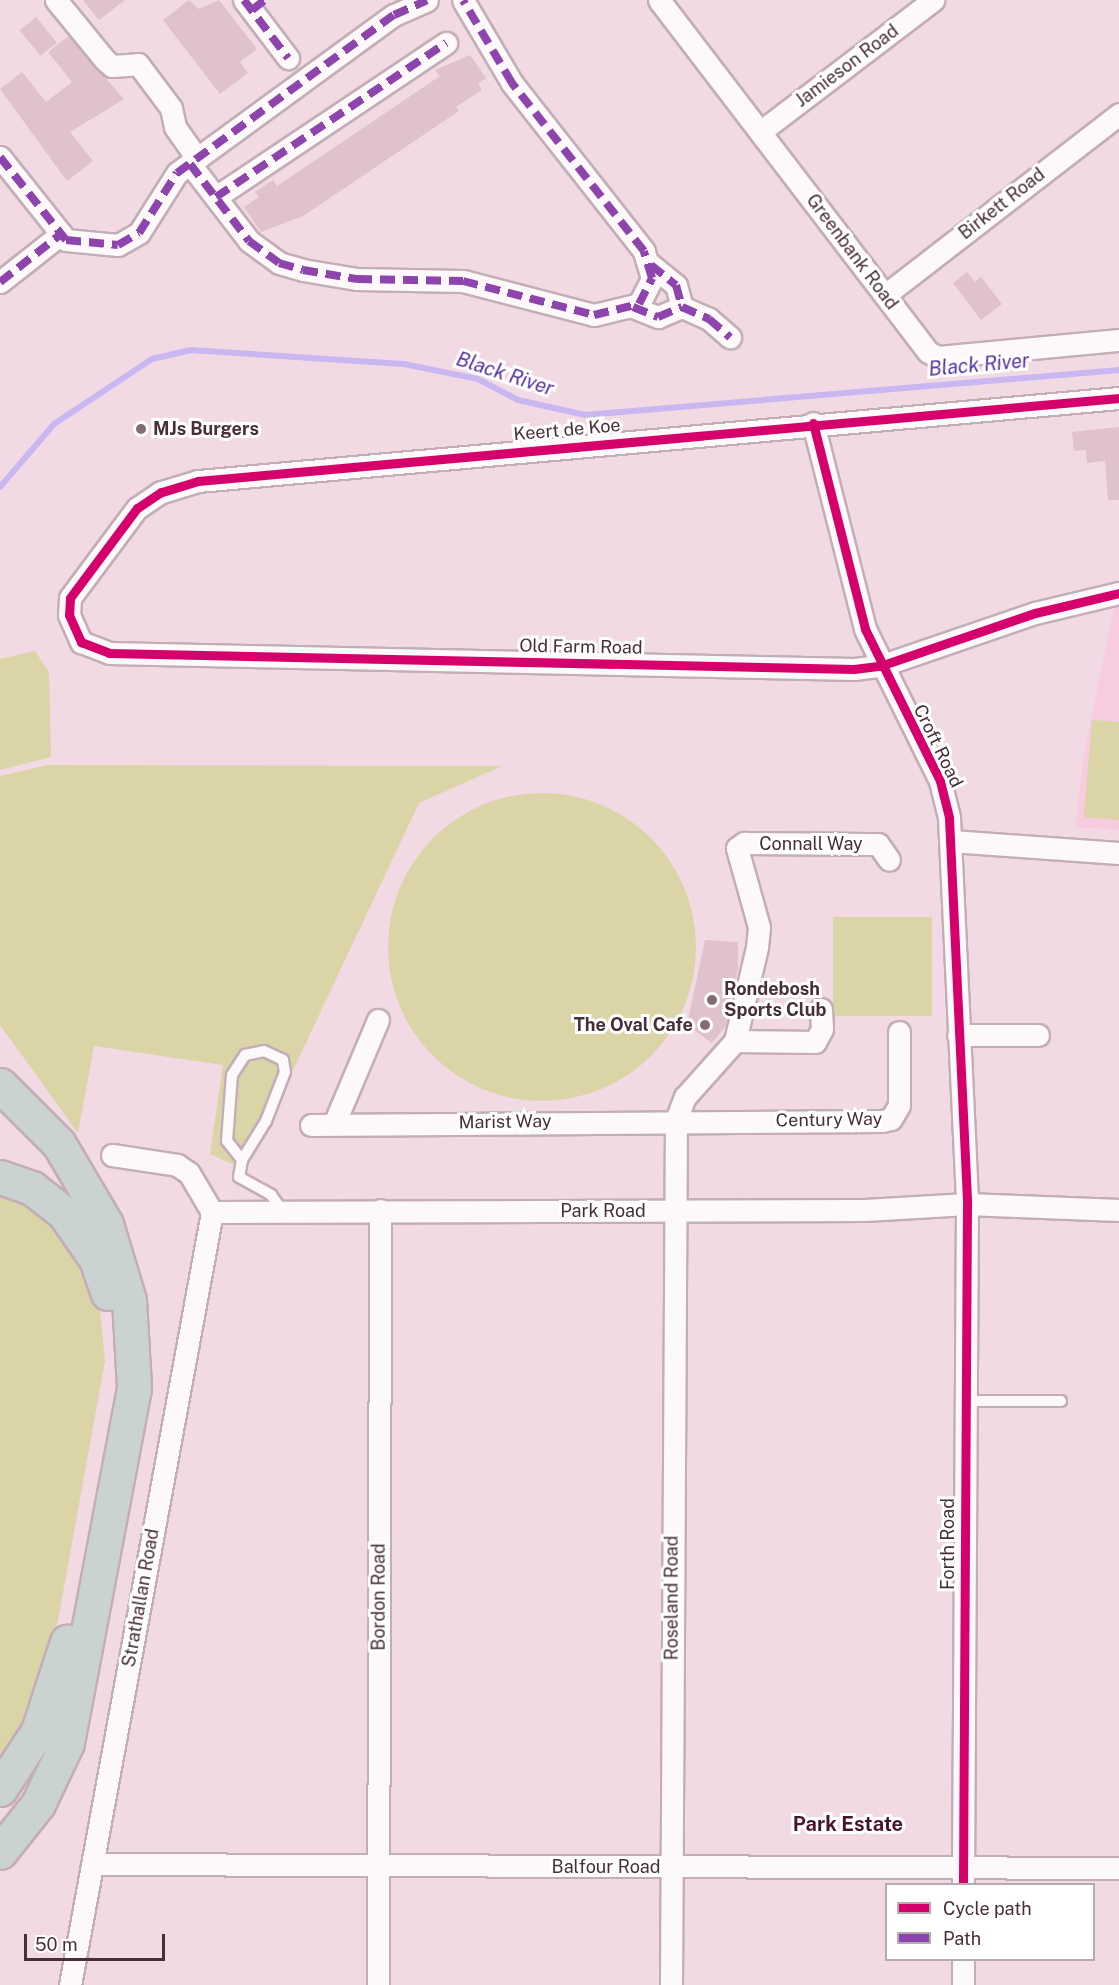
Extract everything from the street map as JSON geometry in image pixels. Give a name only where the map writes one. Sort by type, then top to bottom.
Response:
[{"type":"highway","points":[[0,1085],[58,1144],[106,1224],[129,1300],[134,1388],[67,1743],[38,1804],[0,1852]]},
{"type":"highway","points":[[0,1177],[32,1188],[82,1235],[107,1288],[115,1357],[56,1685],[38,1731],[0,1789]]},
{"type":"street","points":[[56,0],[112,66],[138,64],[171,108],[175,127],[216,197],[263,253],[303,270],[357,279],[436,278],[486,285],[594,315],[633,307],[648,293],[651,265]]},
{"type":"street","points":[[0,157],[71,244],[91,247],[130,240],[169,182],[194,161],[394,15],[427,0]]},
{"type":"street","points":[[463,0],[512,83],[651,265],[676,285],[682,307]]},
{"type":"street","name":"Greenbank Road","points":[[659,0],[885,295],[938,357],[1119,340]]},
{"type":"street","name":"Jamieson Road","points":[[760,132],[933,0]]},
{"type":"street","points":[[254,3],[288,58]]},
{"type":"street","points":[[216,197],[446,43]]},
{"type":"street","name":"Birkett Road","points":[[885,295],[1119,114]]},
{"type":"street","points":[[0,282],[61,234]]},
{"type":"street","points":[[633,307],[658,317],[682,307],[709,319],[730,337]]},
{"type":"street","name":"Keert de Koe","points":[[70,598],[137,508],[161,492],[198,481],[813,423],[1119,398]]},
{"type":"street","name":"Croft Road","points":[[813,423],[865,629],[880,666],[940,781],[951,841],[967,1204]]},
{"type":"street","name":"Old Farm Road","points":[[70,598],[72,630],[93,650],[109,653],[880,666],[1046,610],[1119,593]]},
{"type":"street","points":[[951,841],[1119,853]]},
{"type":"street","name":"Connall Way","points":[[675,1120],[685,1097],[735,1041],[759,936],[737,848],[744,843],[878,844],[889,860]]},
{"type":"street","points":[[735,1041],[815,1042],[822,1029],[821,1009]]},
{"type":"street","points":[[334,1124],[378,1020]]},
{"type":"street","name":"Century Way","points":[[675,1120],[891,1119],[899,1105],[899,1032]]},
{"type":"street","points":[[958,1035],[1038,1035]]},
{"type":"street","name":"Marist Way","points":[[311,1125],[675,1120]]},
{"type":"street","name":"Roseland Road","points":[[671,1985],[675,1120]]},
{"type":"street","points":[[112,1155],[177,1165],[189,1173],[212,1212]]},
{"type":"street","name":"Park Road","points":[[212,1212],[281,1209],[673,1211],[967,1204],[1119,1210]]},
{"type":"street","name":"Forth Road","points":[[963,1876],[967,1204]]},
{"type":"street","name":"Bordon Road","points":[[378,1985],[380,1210]]},
{"type":"street","name":"Strathallan Road","points":[[70,1985],[212,1212]]},
{"type":"street","name":"Balfour Road","points":[[93,1864],[672,1867],[963,1876],[1119,1868]]},
{"type":"street","points":[[963,1961],[963,1985]]},
{"type":"lane","points":[[242,1160],[227,1140],[232,1075],[245,1055],[264,1051],[283,1060],[285,1072],[266,1121],[242,1160],[242,1181],[271,1195],[281,1209]]},
{"type":"lane","points":[[965,1401],[1061,1401]]},
{"type":"shaded area","points":[[1119,607],[1119,830],[1075,827],[1084,753],[1114,608]]},
{"type":"shaded area","points":[[35,651],[49,672],[51,757],[0,770],[0,659]]},
{"type":"shaded area","points":[[1092,720],[1119,722],[1119,820],[1084,817]]},
{"type":"shaded area","points":[[48,765],[502,766],[419,803],[246,1170],[210,1154],[223,1065],[94,1046],[78,1133],[0,1025],[0,776]]},
{"type":"shaded area","points":[[542,793],[587,799],[615,811],[651,838],[678,874],[690,902],[696,947],[690,992],[678,1020],[651,1056],[615,1083],[587,1095],[542,1101],[497,1095],[469,1083],[433,1056],[406,1020],[394,992],[388,947],[394,902],[406,874],[433,838],[469,811],[497,799]]},
{"type":"shaded area","points":[[833,917],[932,917],[932,1016],[833,1016]]},
{"type":"shaded area","points":[[0,1187],[65,1232],[99,1300],[105,1361],[49,1670],[0,1766]]},
{"type":"building","points":[[83,0],[125,0],[99,20]]},
{"type":"building","points":[[189,0],[199,9],[219,0],[257,49],[240,62],[248,73],[220,94],[163,20]]},
{"type":"building","points":[[36,17],[57,43],[40,56],[20,30]]},
{"type":"building","points":[[69,36],[124,99],[70,132],[93,161],[67,181],[0,89],[22,72],[46,102],[72,82],[48,52]]},
{"type":"building","points":[[470,55],[486,78],[478,84],[482,90],[456,107],[459,111],[303,216],[261,232],[244,207],[259,197],[255,192],[273,180],[277,186],[440,76],[435,70]]},
{"type":"building","points":[[967,272],[975,282],[981,277],[1002,304],[981,320],[953,283]]},
{"type":"building","points":[[1119,427],[1119,500],[1108,500],[1105,461],[1087,463],[1086,450],[1074,451],[1072,432]]},
{"type":"building","name":"Rondebosh Sports Club","points":[[705,940],[738,942],[738,969],[725,1027],[712,1043],[687,1025]]},
{"type":"waterway","name":"Black River","points":[[0,487],[54,424],[152,359],[191,350],[404,364],[478,379],[518,400],[585,415],[1119,370]]},
{"type":"marked path","points":[[244,0],[288,58]]},
{"type":"marked path","points":[[252,10],[265,0]]},
{"type":"marked path","points":[[0,157],[66,240],[118,245],[139,233],[177,173],[394,15],[427,0]]},
{"type":"marked path","points":[[190,164],[249,241],[279,263],[303,270],[357,279],[463,281],[594,315],[639,304],[652,278],[644,251],[512,83],[463,0]]},
{"type":"marked path","points":[[216,197],[446,43]]},
{"type":"marked path","points":[[0,282],[61,234]]},
{"type":"marked path","points":[[651,265],[676,285],[682,307]]},
{"type":"marked path","points":[[633,307],[658,317],[682,307]]},
{"type":"marked path","points":[[682,307],[709,319],[730,337]]},
{"type":"cycle path","points":[[1119,398],[198,481],[161,492],[137,508],[70,598],[69,615],[81,642],[109,653],[854,669],[880,666],[1035,613],[1119,593]]},
{"type":"cycle path","points":[[813,423],[865,629],[940,781],[949,818],[967,1204],[963,1883]]},
{"type":"place","name":"MJs Burgers","points":[[141,429]]},
{"type":"place","name":"Rondebosh Sports Club","points":[[712,1000]]},
{"type":"place","name":"The Oval Cafe","points":[[705,1025]]},
{"type":"district","name":"Park Estate","points":[[848,1824]]}]
